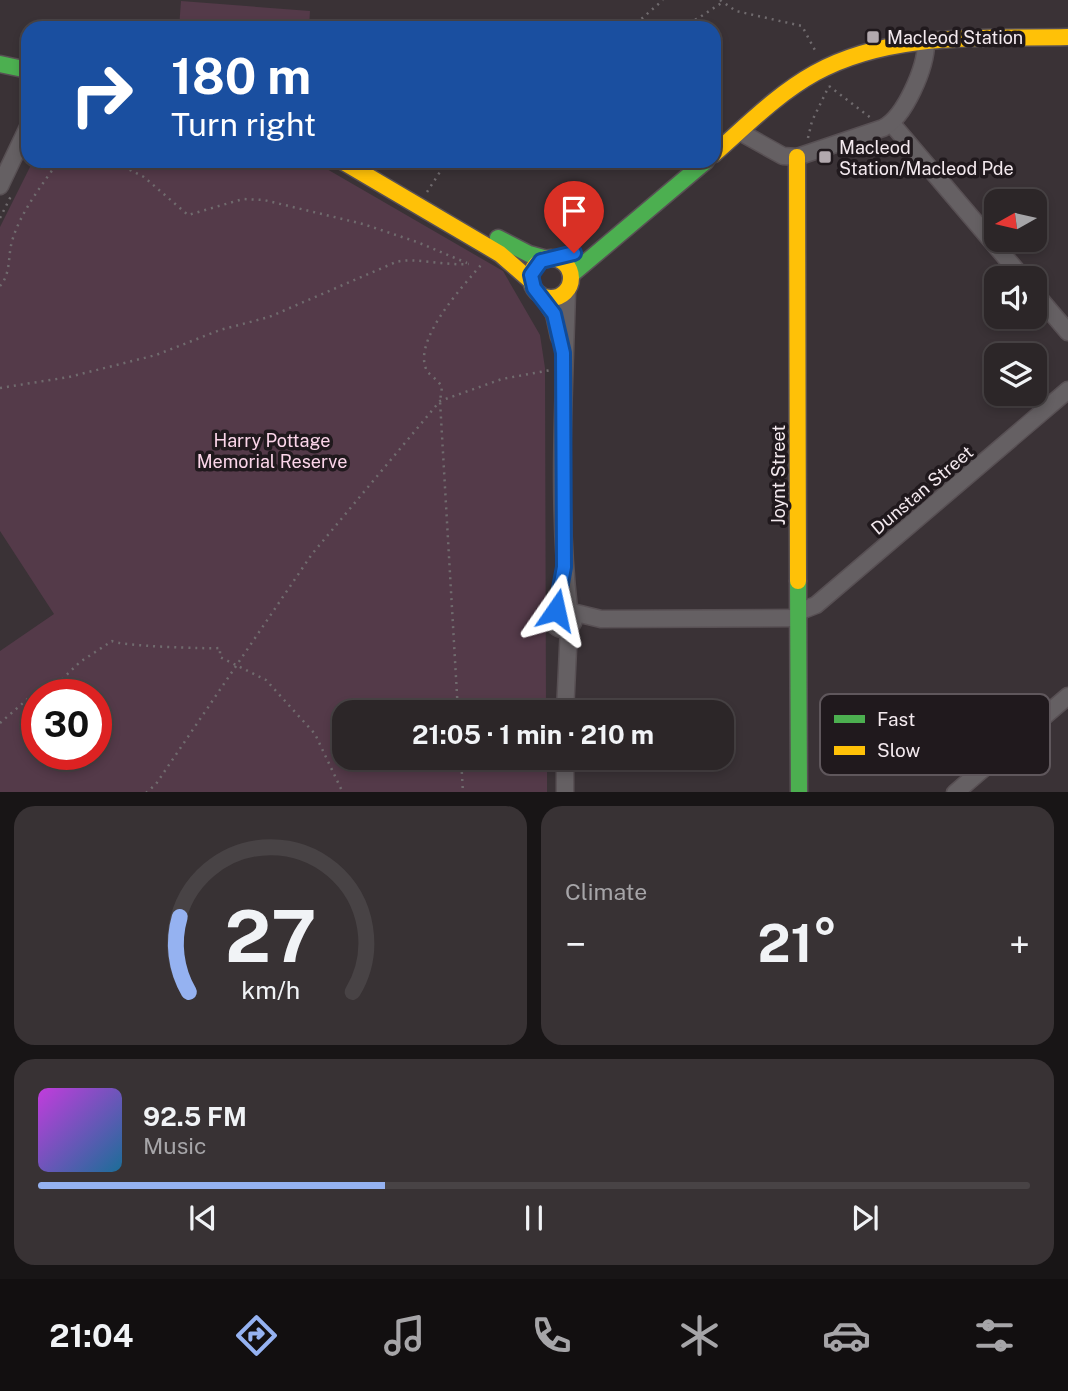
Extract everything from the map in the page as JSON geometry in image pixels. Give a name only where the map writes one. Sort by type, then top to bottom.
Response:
[{"type":"street","points":[[721,148],[804,80],[843,58],[889,46],[1068,37]]},
{"type":"street","points":[[740,132],[783,156],[802,156],[892,124],[903,109],[925,57],[926,43]]},
{"type":"street","points":[[0,64],[21,68]]},
{"type":"street","points":[[892,124],[1013,266]]},
{"type":"street","points":[[0,186],[21,142]]},
{"type":"street","name":"Joynt Street","points":[[799,792],[802,156]]},
{"type":"street","points":[[354,168],[493,250],[531,281],[554,314],[563,360]]},
{"type":"street","points":[[377,168],[514,248],[566,265],[569,283],[563,360],[565,700]]},
{"type":"street","points":[[543,297],[556,298],[631,224],[698,168]]},
{"type":"street","points":[[531,281],[537,265],[589,247],[631,224]]},
{"type":"street","points":[[1047,307],[1068,331]]},
{"type":"street","name":"Dunstan Street","points":[[566,618],[798,615],[817,605],[1068,390]]},
{"type":"street","points":[[1050,711],[1068,696]]},
{"type":"street","points":[[565,770],[565,792]]},
{"type":"street","points":[[956,792],[976,775]]},
{"type":"path","points":[[639,21],[663,0]]},
{"type":"path","points":[[689,21],[697,19],[722,1],[736,11],[802,26],[816,53]]},
{"type":"path","points":[[828,81],[830,86],[861,107],[875,122]]},
{"type":"path","points":[[802,156],[812,121],[830,86]]},
{"type":"path","points":[[0,286],[9,270],[10,248],[18,226],[55,168]]},
{"type":"path","points":[[0,388],[68,377],[156,355],[220,330],[269,317],[404,260],[445,266],[469,264],[389,232],[264,200],[243,199],[188,215],[154,184],[135,172],[118,168]]},
{"type":"path","points":[[425,195],[442,168]]},
{"type":"path","points":[[457,700],[440,401],[442,387],[427,370],[429,333],[493,250]]},
{"type":"path","points":[[147,792],[156,784],[312,554],[440,401],[563,360]]},
{"type":"path","points":[[0,723],[38,690],[57,684],[80,662],[111,641],[118,645],[153,644],[202,650],[220,648],[220,657],[266,680],[315,734],[343,792]]},
{"type":"path","points":[[462,770],[463,792]]},
{"type":"green space","points":[[181,1],[310,11],[309,21],[180,21]]},
{"type":"green space","name":"Harry Pottage Memorial Reserve","points":[[30,168],[325,168],[503,271],[540,335],[545,368],[546,700],[332,700],[332,770],[547,770],[547,792],[0,792],[0,651],[54,614],[0,531],[0,227]]},
{"type":"traffic: fast","points":[[0,64],[21,68]]},
{"type":"traffic: fast","points":[[571,275],[698,168]]},
{"type":"traffic: fast","points":[[498,238],[529,254],[547,259]]},
{"type":"traffic: fast","points":[[798,581],[799,792]]},
{"type":"traffic: slow","points":[[721,148],[788,91],[815,73],[844,59],[875,50],[939,40],[1068,37]]},
{"type":"traffic: slow","points":[[797,157],[798,581]]},
{"type":"traffic: slow","points":[[354,168],[500,254],[531,281]]},
{"type":"traffic: slow","points":[[551,258],[565,264],[571,278],[565,292],[551,298],[537,292],[531,278],[537,264],[551,258]]},
{"type":"place","name":"Macleod Station","points":[[873,37]]},
{"type":"place","name":"Macleod Station/Macleod Pde","points":[[825,157]]},
{"type":"route","points":[[556,610],[564,567],[563,353],[554,314],[534,288],[531,275],[541,261],[552,258],[557,260],[574,253]]}]
